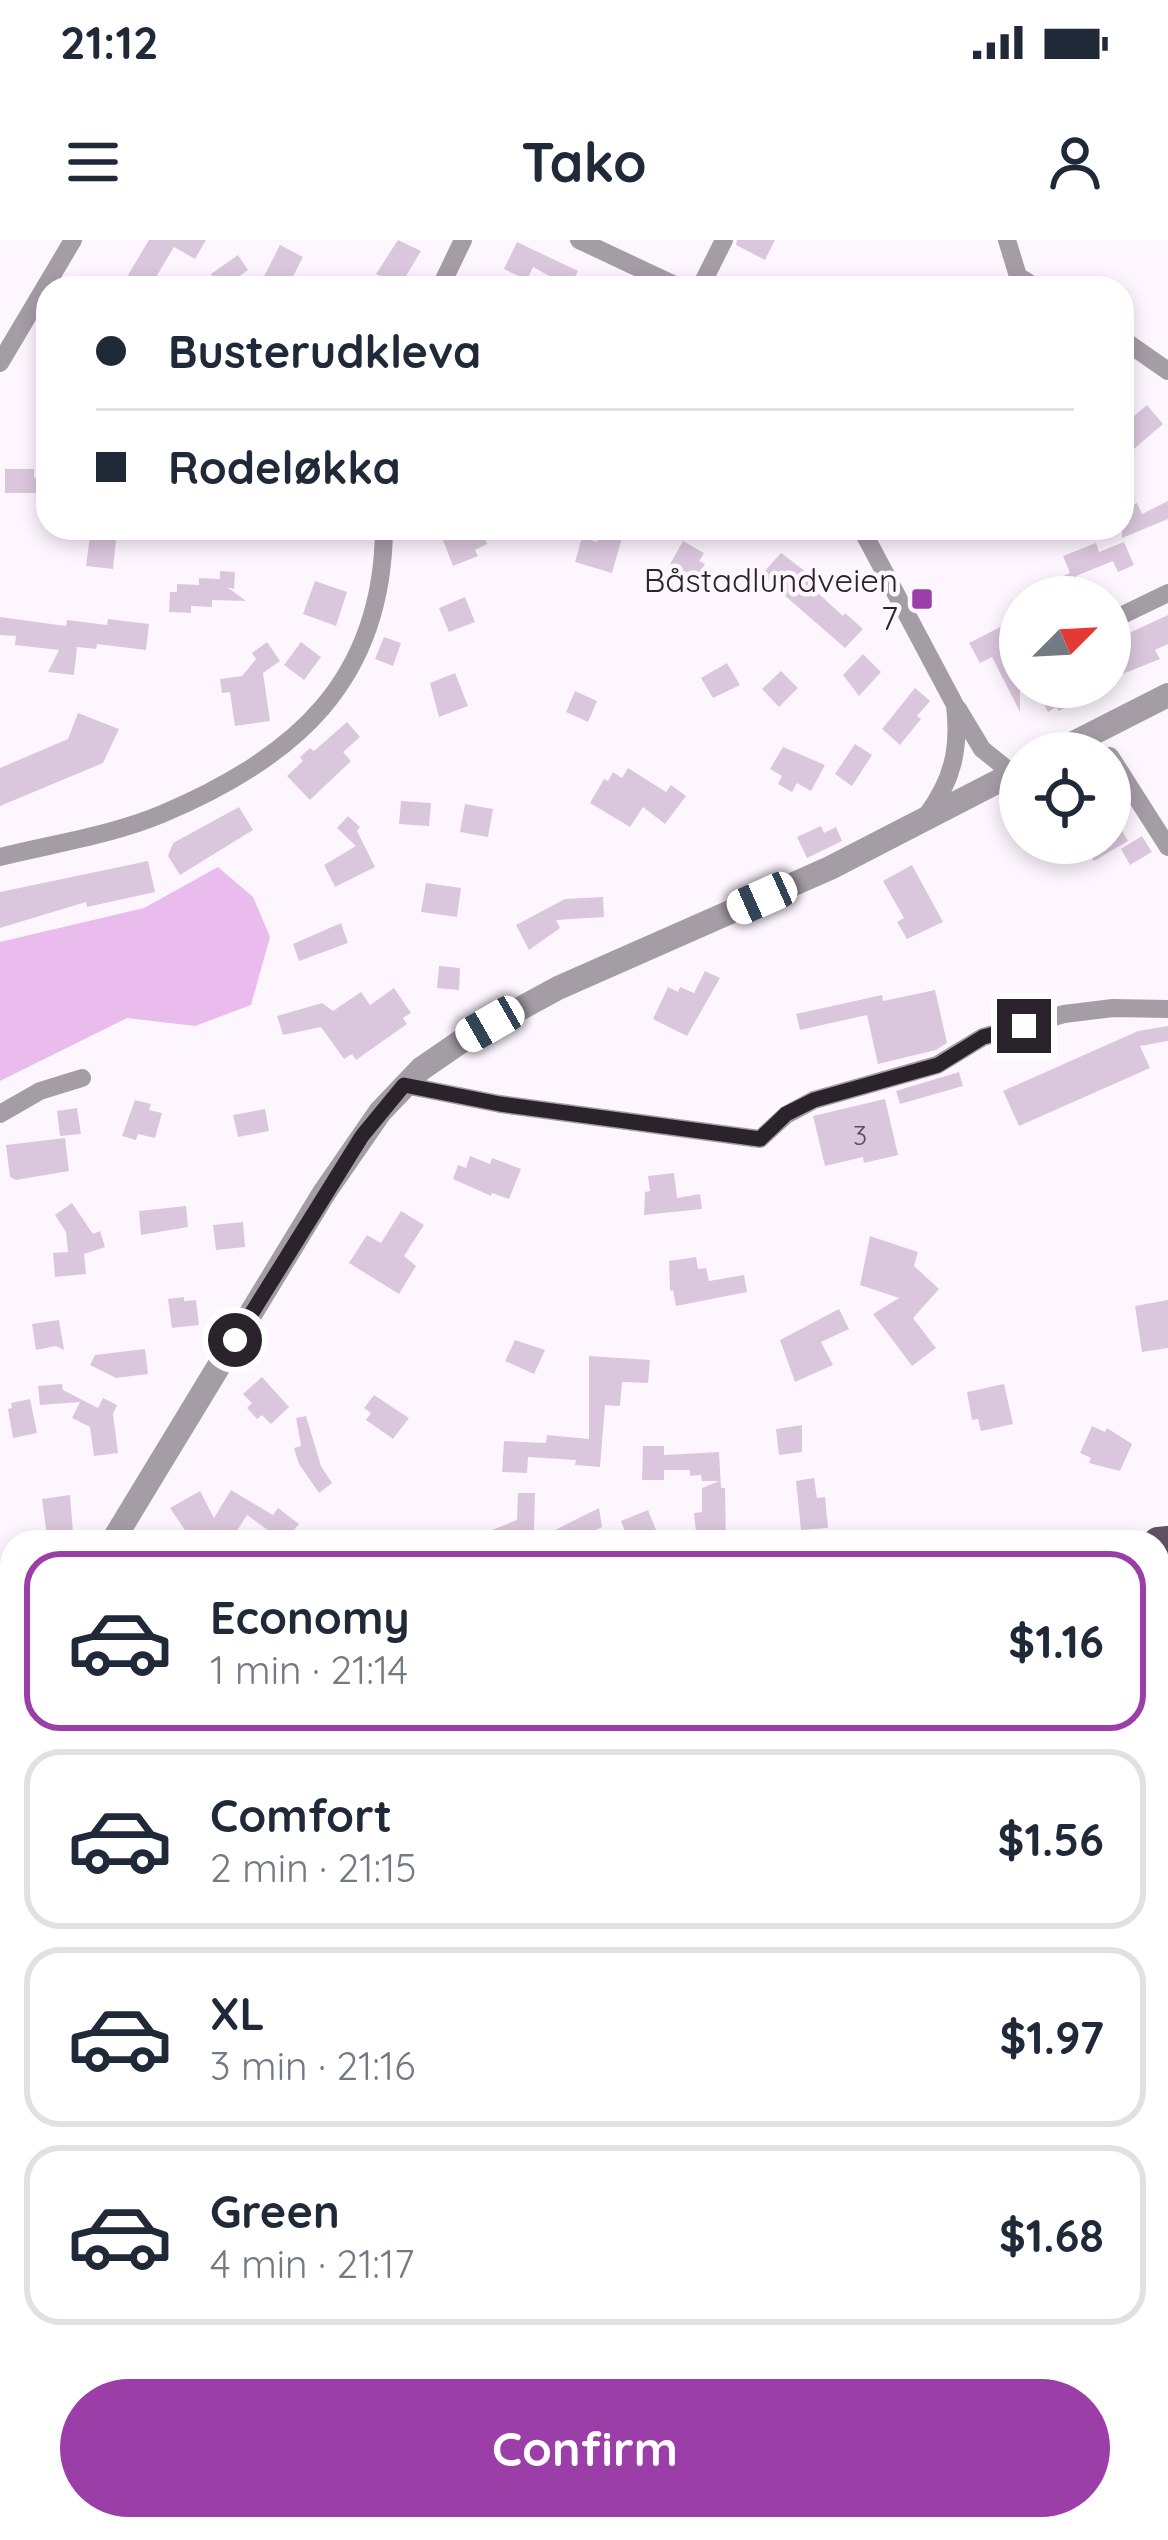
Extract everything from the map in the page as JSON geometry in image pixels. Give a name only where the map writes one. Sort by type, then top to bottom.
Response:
[{"type":"street","points":[[52,276],[74,240]]},
{"type":"street","points":[[446,276],[463,240]]},
{"type":"street","points":[[580,240],[656,276]]},
{"type":"street","points":[[706,276],[724,240]]},
{"type":"street","points":[[1006,240],[1018,276]]},
{"type":"street","points":[[0,363],[36,303]]},
{"type":"street","points":[[1134,347],[1168,371]]},
{"type":"street","points":[[0,857],[158,816],[212,793],[292,737],[340,685],[370,633],[384,573],[384,540]]},
{"type":"street","points":[[867,540],[955,705],[982,749],[999,760]]},
{"type":"street","points":[[1131,610],[1168,592]]},
{"type":"street","points":[[1122,732],[1168,695]]},
{"type":"street","points":[[923,821],[953,770],[958,734],[955,705]]},
{"type":"street","points":[[119,1530],[307,1220],[362,1136],[404,1085],[443,1054],[514,1010],[830,868],[999,781]]},
{"type":"street","points":[[1131,790],[1168,848]]},
{"type":"street","points":[[404,1085],[500,1104],[760,1139],[786,1114],[814,1100],[938,1065],[983,1037],[1064,1014],[1113,1008],[1168,1009]]},
{"type":"street","points":[[0,1114],[40,1091],[82,1078]]},
{"type":"shaded area","points":[[218,867],[253,897],[270,937],[251,1005],[195,1026],[127,1018],[0,1081],[0,942],[144,908]]},
{"type":"building","points":[[149,240],[206,240],[195,259],[174,247],[157,276],[128,275]]},
{"type":"building","points":[[398,240],[421,251],[406,276],[376,274]]},
{"type":"building","points":[[737,240],[775,240],[765,260],[736,245]]},
{"type":"building","points":[[517,242],[578,271],[576,276],[550,276],[533,267],[529,276],[519,276],[504,269]]},
{"type":"building","points":[[280,245],[303,257],[293,276],[264,276]]},
{"type":"building","points":[[238,255],[248,270],[240,276],[211,274]]},
{"type":"building","points":[[1147,405],[1163,424],[1134,449],[1134,416]]},
{"type":"building","points":[[5,469],[34,469],[36,493],[5,493]]},
{"type":"building","points":[[1168,501],[1168,519],[1134,533],[1134,504],[1142,514]]},
{"type":"building","points":[[90,540],[116,540],[113,569],[86,566]]},
{"type":"building","points":[[443,540],[486,540],[487,544],[475,550],[478,556],[453,566]]},
{"type":"building","points":[[581,540],[621,540],[612,573],[575,562]]},
{"type":"building","points":[[683,541],[704,553],[699,561],[705,564],[697,578],[670,564]]},
{"type":"building","points":[[1124,542],[1134,565],[1118,572],[1113,561],[1064,576],[1070,573],[1063,556],[1096,543],[1099,552]]},
{"type":"building","points":[[781,553],[805,571],[811,580],[808,584],[863,629],[845,648],[761,575]]},
{"type":"building","points":[[220,571],[235,572],[234,589],[227,587],[246,601],[212,600],[212,607],[191,606],[191,613],[169,612],[170,592],[177,592],[177,584],[220,579]]},
{"type":"building","points":[[315,581],[347,592],[336,626],[303,614]]},
{"type":"building","points":[[465,597],[475,622],[449,632],[439,608]]},
{"type":"building","points":[[1168,615],[1168,644],[1155,650],[1160,659],[1131,671],[1131,632]]},
{"type":"building","points":[[0,617],[66,626],[67,620],[107,625],[108,619],[149,624],[146,650],[97,644],[96,649],[77,647],[74,675],[48,672],[59,650],[15,645],[16,636],[0,635]]},
{"type":"building","points":[[999,628],[999,671],[992,657],[980,663],[969,643]]},
{"type":"building","points":[[384,637],[401,643],[393,666],[375,659]]},
{"type":"building","points":[[267,642],[280,661],[263,673],[270,721],[235,726],[230,692],[222,693],[220,679],[242,676],[256,659],[252,653]]},
{"type":"building","points":[[301,642],[321,657],[304,680],[284,665]]},
{"type":"building","points":[[863,654],[881,672],[859,696],[843,675]]},
{"type":"building","points":[[727,663],[740,685],[713,698],[701,678]]},
{"type":"building","points":[[781,671],[798,688],[779,707],[762,689]]},
{"type":"building","points":[[455,673],[468,706],[439,717],[430,683]]},
{"type":"building","points":[[915,688],[930,701],[900,745],[882,729]]},
{"type":"building","points":[[575,691],[597,701],[588,722],[566,712]]},
{"type":"building","points":[[78,713],[119,729],[103,763],[0,806],[0,768],[68,739]]},
{"type":"building","points":[[347,722],[360,737],[343,752],[351,761],[310,800],[287,776],[310,748],[314,751]]},
{"type":"building","points":[[855,744],[872,755],[852,786],[835,774]]},
{"type":"building","points":[[783,747],[825,765],[811,791],[797,783],[792,792],[778,784],[782,776],[770,769]]},
{"type":"building","points":[[628,768],[666,792],[671,785],[686,796],[665,824],[643,807],[630,827],[590,803],[604,779],[608,781],[613,772],[622,778]]},
{"type":"building","points":[[401,801],[431,803],[429,826],[399,824]]},
{"type":"building","points":[[465,804],[493,809],[488,837],[460,832]]},
{"type":"building","points":[[239,807],[253,830],[180,875],[168,856],[173,843]]},
{"type":"building","points":[[348,816],[360,827],[357,831],[375,867],[335,887],[324,865],[356,846],[337,828]]},
{"type":"building","points":[[821,826],[824,833],[836,827],[842,841],[807,858],[797,837]]},
{"type":"building","points":[[1142,836],[1152,852],[1130,865],[1131,843]]},
{"type":"building","points":[[148,861],[155,892],[87,907],[86,902],[0,928],[0,892]]},
{"type":"building","points":[[912,865],[943,922],[907,939],[897,922],[904,918],[883,881]]},
{"type":"building","points":[[426,883],[461,888],[457,917],[421,912]]},
{"type":"building","points":[[603,897],[604,917],[556,920],[560,928],[529,950],[516,925],[565,899]]},
{"type":"building","points":[[341,923],[348,943],[299,961],[293,944]]},
{"type":"building","points":[[439,966],[460,968],[459,990],[437,988]]},
{"type":"building","points":[[705,971],[720,978],[687,1036],[653,1019],[668,987],[694,993]]},
{"type":"building","points":[[394,988],[411,1013],[403,1018],[407,1024],[356,1060],[352,1054],[344,1059],[321,1027],[283,1035],[277,1016],[322,1003],[333,1011],[361,992],[370,1005]]},
{"type":"building","points":[[935,990],[947,1043],[878,1064],[867,1015],[800,1030],[796,1014],[882,995],[883,1001]]},
{"type":"building","points":[[1168,1026],[1168,1041],[1140,1046],[1150,1068],[1019,1126],[1003,1091],[1138,1031]]},
{"type":"building","points":[[959,1072],[963,1086],[900,1104],[896,1091]]},
{"type":"building","points":[[885,1099],[898,1155],[825,1166],[813,1116]]},
{"type":"building","points":[[135,1100],[162,1113],[155,1138],[122,1136]]},
{"type":"building","points":[[77,1108],[81,1134],[60,1136],[57,1111]]},
{"type":"building","points":[[265,1109],[269,1131],[238,1137],[233,1115]]},
{"type":"building","points":[[65,1138],[69,1171],[10,1177],[6,1145]]},
{"type":"building","points":[[470,1156],[521,1169],[509,1199],[453,1179],[458,1165],[466,1168]]},
{"type":"building","points":[[674,1173],[677,1198],[700,1194],[702,1209],[644,1215],[648,1176]]},
{"type":"building","points":[[72,1203],[93,1234],[100,1231],[105,1247],[84,1254],[86,1274],[55,1277],[53,1253],[68,1252],[66,1232],[55,1215]]},
{"type":"building","points":[[186,1206],[188,1227],[141,1235],[139,1211]]},
{"type":"building","points":[[401,1211],[424,1225],[404,1256],[416,1266],[399,1294],[349,1263],[367,1235],[381,1243]]},
{"type":"building","points":[[243,1222],[245,1247],[216,1250],[213,1225]]},
{"type":"building","points":[[870,1236],[918,1252],[914,1266],[939,1289],[913,1318],[936,1348],[912,1366],[873,1314],[899,1298],[860,1285]]},
{"type":"building","points":[[696,1257],[698,1269],[706,1268],[709,1281],[744,1275],[747,1292],[676,1306],[670,1291],[669,1261]]},
{"type":"building","points":[[184,1297],[184,1301],[196,1300],[199,1325],[172,1328],[168,1299]]},
{"type":"building","points":[[1168,1300],[1168,1348],[1142,1352],[1135,1306]]},
{"type":"building","points":[[839,1309],[849,1329],[821,1342],[833,1365],[795,1382],[780,1340]]},
{"type":"building","points":[[59,1320],[64,1350],[56,1346],[36,1350],[32,1324]]},
{"type":"building","points":[[515,1340],[545,1350],[534,1374],[505,1361]]},
{"type":"building","points":[[145,1349],[148,1374],[116,1378],[90,1365],[95,1355]]},
{"type":"building","points":[[589,1356],[650,1360],[648,1383],[622,1382],[620,1406],[605,1405],[600,1467],[575,1465],[576,1460],[528,1457],[527,1473],[502,1472],[504,1441],[546,1443],[547,1435],[589,1439]]},
{"type":"building","points":[[262,1377],[289,1407],[271,1424],[262,1415],[257,1419],[243,1394]]},
{"type":"building","points":[[62,1384],[63,1390],[98,1408],[103,1398],[117,1405],[113,1414],[118,1453],[94,1456],[90,1427],[72,1418],[80,1402],[40,1405],[38,1386]]},
{"type":"building","points":[[1004,1384],[1013,1424],[981,1431],[978,1419],[972,1420],[967,1392]]},
{"type":"building","points":[[374,1395],[409,1418],[393,1439],[366,1420],[371,1413],[364,1408]]},
{"type":"building","points":[[30,1399],[37,1433],[13,1438],[8,1409],[11,1403]]},
{"type":"building","points":[[306,1416],[321,1466],[332,1483],[319,1493],[294,1448],[301,1446],[296,1418]]},
{"type":"building","points":[[802,1425],[802,1452],[779,1455],[776,1429]]},
{"type":"building","points":[[1092,1426],[1105,1432],[1107,1428],[1132,1444],[1120,1471],[1089,1463],[1091,1458],[1080,1453]]},
{"type":"building","points":[[643,1446],[664,1446],[664,1455],[719,1452],[726,1530],[696,1530],[694,1513],[702,1512],[702,1488],[719,1481],[702,1481],[701,1475],[690,1476],[690,1470],[664,1470],[664,1480],[642,1480]]},
{"type":"building","points":[[814,1478],[817,1498],[825,1497],[828,1528],[801,1530],[796,1481]]},
{"type":"building","points":[[231,1490],[273,1515],[278,1508],[299,1524],[294,1530],[268,1530],[247,1515],[238,1530],[185,1530],[170,1508],[200,1491],[214,1518]]},
{"type":"building","points":[[518,1493],[535,1493],[534,1530],[492,1530],[517,1520]]},
{"type":"building","points":[[70,1495],[73,1530],[46,1530],[42,1499]]},
{"type":"building","points":[[599,1508],[602,1527],[596,1530],[555,1530]]},
{"type":"building","points":[[648,1510],[656,1530],[624,1530],[621,1521]]},
{"type":"place","name":"Båstadlundveien 7","points":[[922,599]]},
{"type":"route","points":[[235,1340],[362,1136],[404,1085],[500,1104],[760,1139],[786,1114],[814,1100],[938,1065],[983,1037],[1024,1026]]}]
